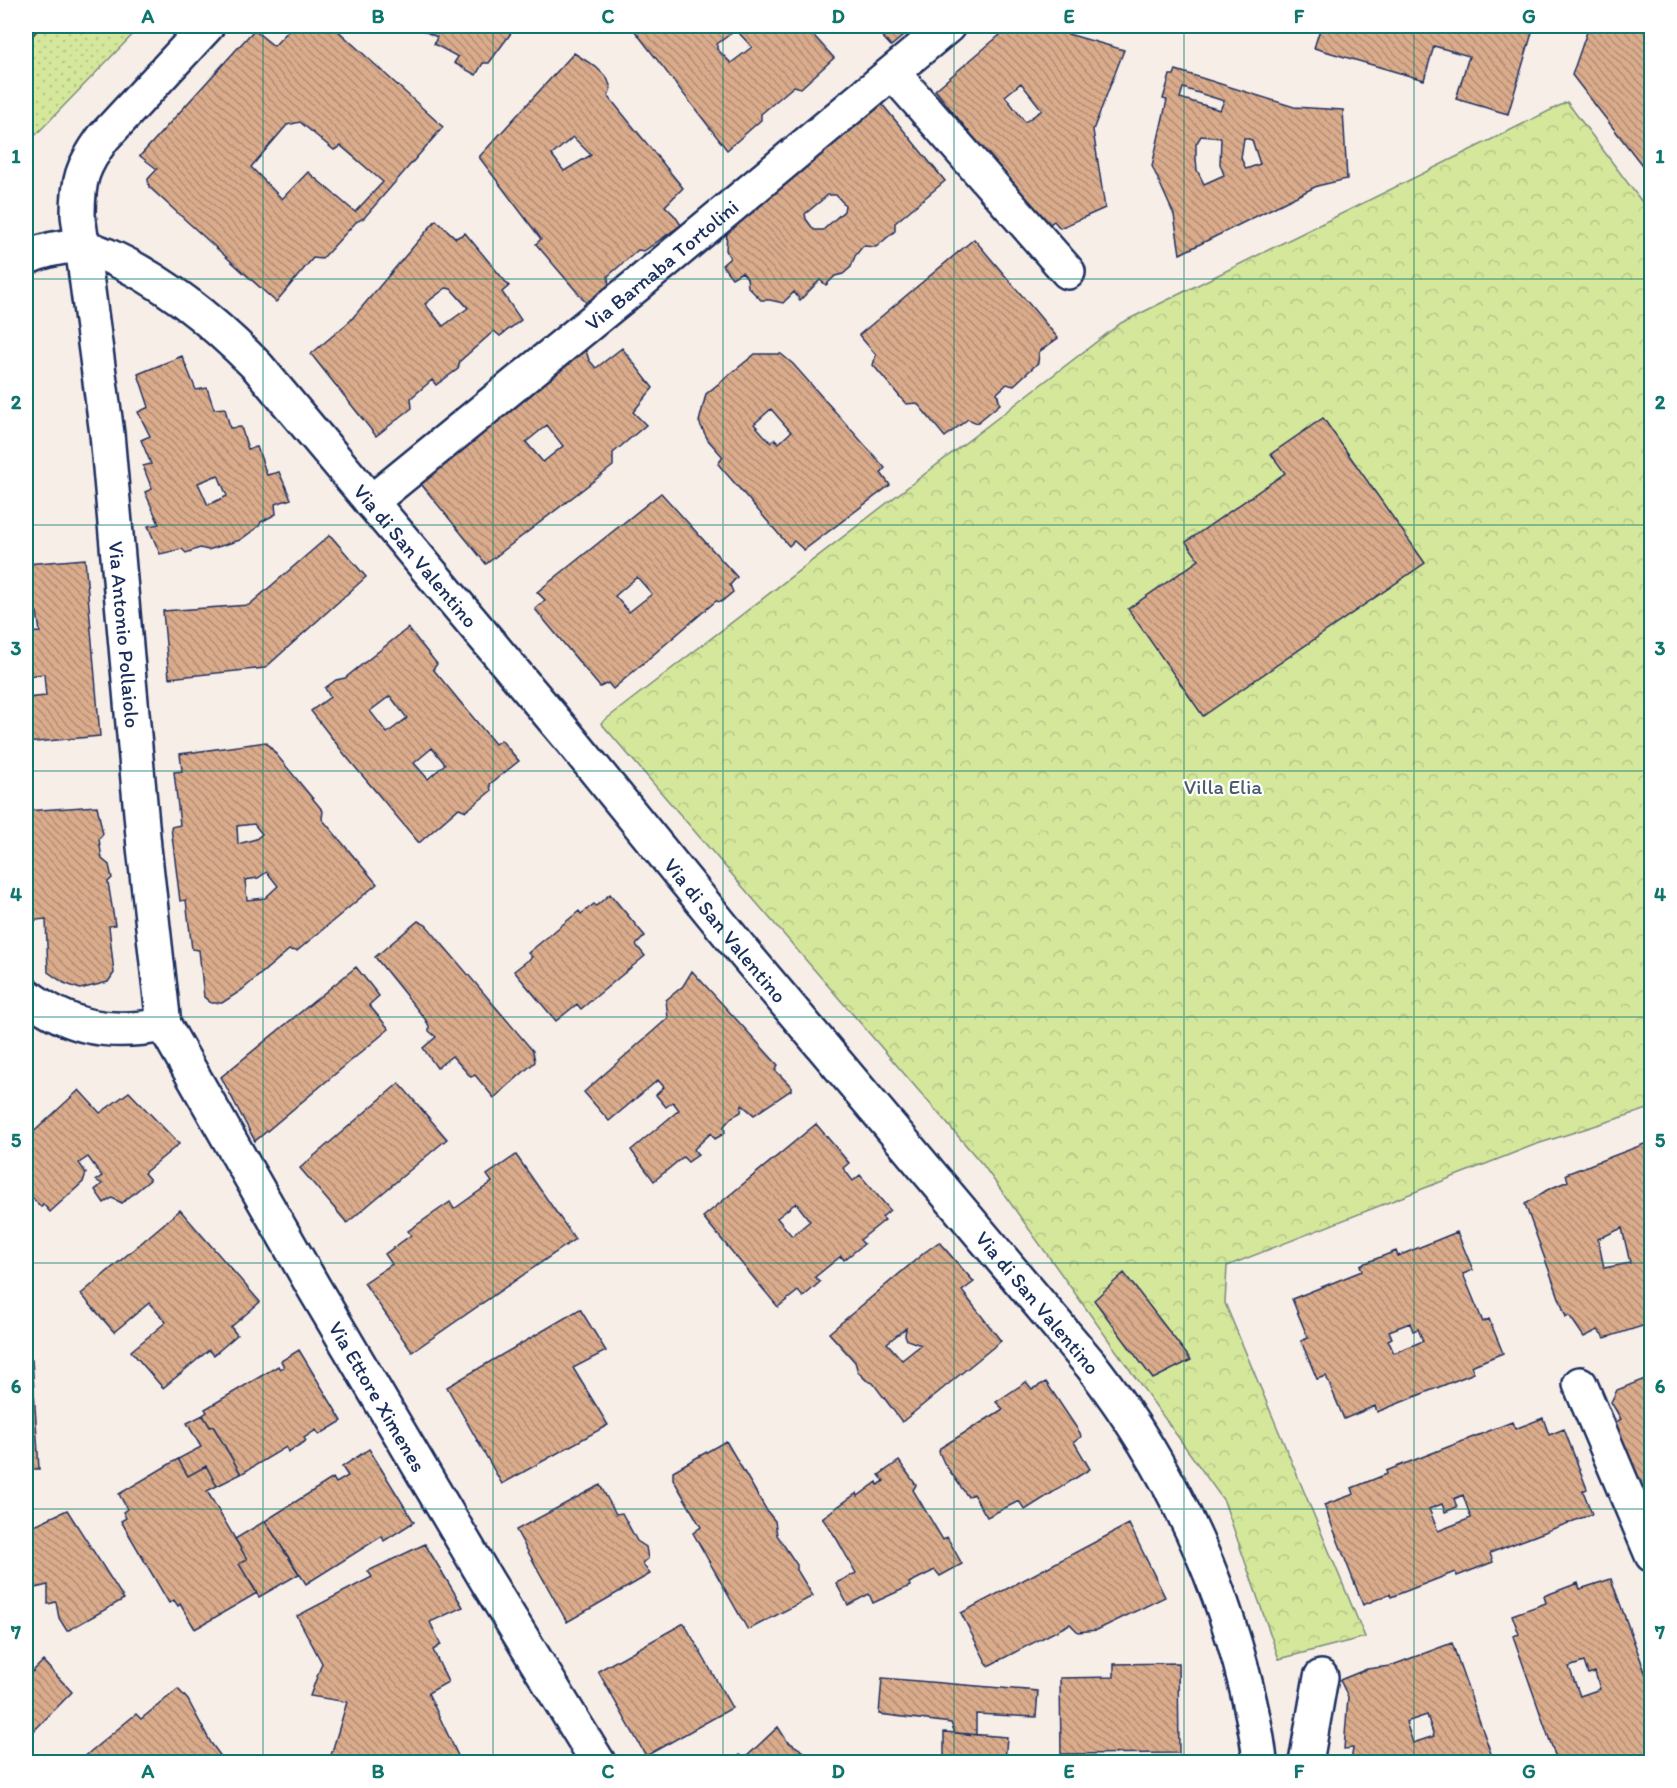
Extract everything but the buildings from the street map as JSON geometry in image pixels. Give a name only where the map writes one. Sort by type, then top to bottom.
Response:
[{"type":"street","name":"Via Antonio Pollaiolo","points":[[164,1025],[144,847],[107,434],[78,215],[78,196],[80,178],[89,157],[103,138],[207,26]]},
{"type":"street","name":"Via Barnaba Tortolini","points":[[372,502],[948,26]]},
{"type":"street","points":[[893,73],[1068,272]]},
{"type":"street","name":"Via di San Valentino","points":[[26,258],[61,247],[82,247],[121,261],[185,302],[235,344],[258,367],[571,740],[744,953],[1064,1333],[1119,1401],[1144,1440],[1169,1484],[1206,1563],[1238,1654],[1254,1723],[1260,1762]]},
{"type":"street","points":[[26,995],[53,1014],[95,1028],[144,1029],[164,1025]]},
{"type":"street","name":"Via Ettore Ximenes","points":[[164,1025],[487,1581],[598,1762]]},
{"type":"street","points":[[1580,1384],[1652,1555]]},
{"type":"street","points":[[1306,1762],[1321,1677]]},
{"type":"green space","points":[[41,26],[141,26],[26,145],[26,43]]},
{"type":"green space","name":"Villa Elia","points":[[1567,102],[1651,214],[1651,1108],[1534,1145],[1227,1266],[1225,1303],[1365,1637],[1279,1659],[1224,1501],[983,1165],[601,723],[1121,323]]}]
